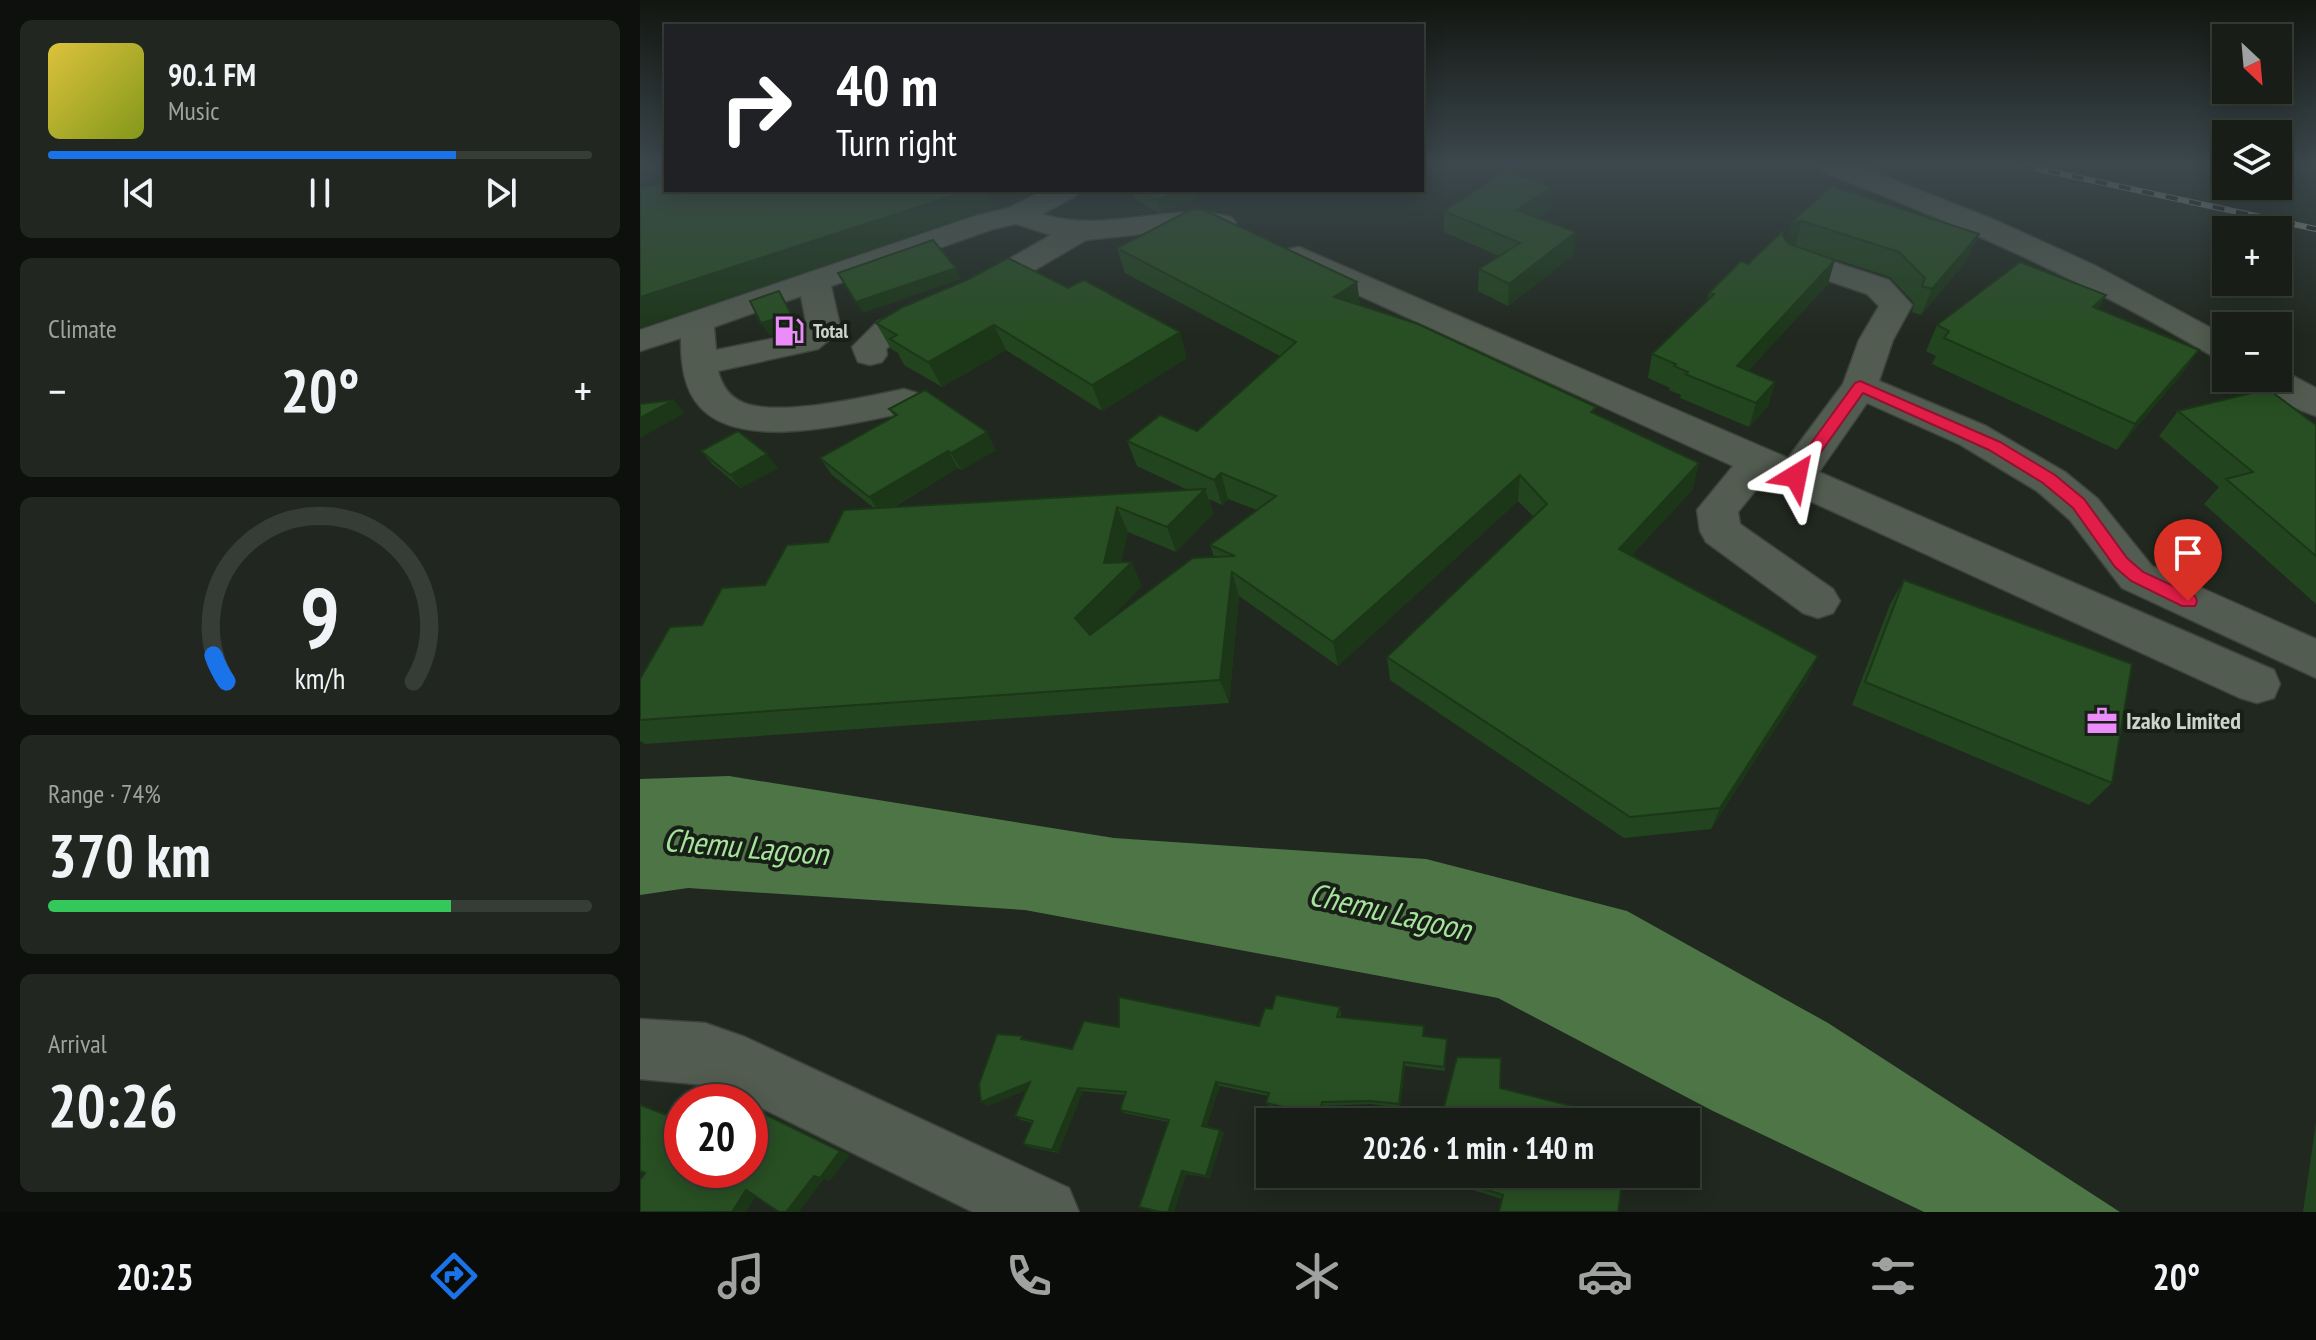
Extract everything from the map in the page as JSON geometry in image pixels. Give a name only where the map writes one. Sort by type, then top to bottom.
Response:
[{"type":"street","points":[[640,341],[983,223]]},
{"type":"street","points":[[1040,223],[1080,231],[1192,223]]},
{"type":"street","points":[[1217,223],[2257,684]]},
{"type":"street","points":[[1977,223],[2121,290],[2212,342]]},
{"type":"street","points":[[870,355],[869,347],[889,329],[969,295],[1080,231]]},
{"type":"street","points":[[1794,258],[1878,287],[1896,305],[1876,340],[1860,386],[1777,469],[1717,510],[1721,531],[1818,601]]},
{"type":"street","points":[[701,364],[806,342],[824,330],[814,282]]},
{"type":"street","points":[[697,322],[702,378],[713,399],[726,411],[762,418],[792,419],[904,401]]},
{"type":"street","points":[[1860,386],[1994,446],[2049,479],[2079,503],[2121,562],[2137,577],[2316,659]]},
{"type":"street","points":[[2292,389],[2316,404]]},
{"type":"street","points":[[640,1049],[705,1054],[745,1068],[1045,1212]]},
{"type":"water","name":"Chemu Lagoon","points":[[729,776],[1114,838],[1426,859],[1627,911],[1828,1023],[2120,1212],[1924,1212],[1711,1110],[1498,998],[1025,910],[688,888],[640,895],[640,779]]},
{"type":"building","points":[[640,223],[870,223],[640,297]]},
{"type":"building","points":[[1166,223],[1231,223],[1357,282],[1334,297],[1418,324],[1596,407],[1591,412],[1699,463],[1619,549],[1818,656],[1720,808],[1630,817],[1387,657],[1547,504],[1520,475],[1333,642],[1232,572],[1220,680],[640,720],[640,679],[670,627],[702,625],[722,588],[765,585],[787,545],[828,542],[844,510],[1205,489],[1167,527],[1117,507],[1104,563],[1132,562],[1075,618],[1090,635],[1193,558],[1235,556],[1210,545],[1276,496],[1221,473],[1214,480],[1127,441],[1160,415],[1197,431],[1296,342],[1117,248]]},
{"type":"building","points":[[1471,223],[1551,223],[1576,232],[1509,284],[1479,269],[1520,243]]},
{"type":"building","points":[[1807,223],[1944,223],[1979,234],[1932,289],[1922,286],[1925,278],[1899,252]]},
{"type":"building","points":[[1785,229],[1783,236],[1789,244],[1835,260],[1737,366],[1775,382],[1756,403],[1685,374],[1688,372],[1674,366],[1676,364],[1652,354],[1714,294],[1709,293],[1741,261],[1748,264]]},
{"type":"building","points":[[933,240],[956,268],[856,302],[838,273]]},
{"type":"building","points":[[1008,258],[1068,288],[1084,280],[1180,332],[1092,385],[994,325],[928,362],[890,339],[897,335],[876,323],[903,307],[969,279]]},
{"type":"building","points":[[2020,262],[2106,295],[2093,307],[2199,350],[2135,424],[1944,338],[1949,331],[1937,325]]},
{"type":"building","points":[[779,291],[791,314],[761,323],[750,301]]},
{"type":"building","points":[[925,390],[987,432],[869,497],[820,458],[897,415],[889,409]]},
{"type":"building","points":[[2256,392],[2272,392],[2316,425],[2316,556],[2226,479],[2253,472],[2178,411]]},
{"type":"building","points":[[674,400],[640,418],[640,404]]},
{"type":"building","points":[[738,431],[767,454],[730,475],[701,451]]},
{"type":"building","points":[[1904,580],[2132,664],[2112,783],[1865,682]]},
{"type":"building","points":[[1276,995],[1340,1007],[1337,1017],[1424,1026],[1423,1036],[1447,1039],[1444,1067],[1404,1062],[1399,1104],[1322,1102],[1321,1108],[1288,1108],[1266,1103],[1269,1093],[1216,1082],[1202,1126],[1220,1130],[1206,1176],[1182,1171],[1168,1212],[1139,1207],[1169,1120],[1120,1110],[1126,1092],[1078,1088],[1052,1150],[1023,1144],[1033,1121],[1015,1116],[1030,1082],[981,1102],[979,1084],[997,1034],[1022,1036],[1021,1039],[1072,1049],[1084,1021],[1119,1027],[1119,997],[1259,1026],[1265,1008],[1272,1009]]},
{"type":"building","points":[[1457,1057],[1501,1058],[1500,1088],[1579,1108],[1444,1108]]},
{"type":"building","points":[[640,1105],[664,1114],[664,1188],[768,1188],[768,1116],[840,1151],[820,1178],[814,1176],[786,1212],[779,1212],[746,1190],[732,1212],[640,1212],[640,1180],[645,1173],[640,1171]]},
{"type":"building","points":[[1481,1188],[1621,1188],[1618,1212],[1499,1212],[1503,1195]]},
{"type":"railway","points":[[2286,223],[2316,229]]},
{"type":"place","name":"Total","points":[[789,331]]},
{"type":"place","name":"Izako Limited","points":[[2102,721]]},
{"type":"route","points":[[1796,476],[1860,386],[1994,446],[2049,479],[2079,503],[2121,562],[2137,577],[2188,601]]}]
